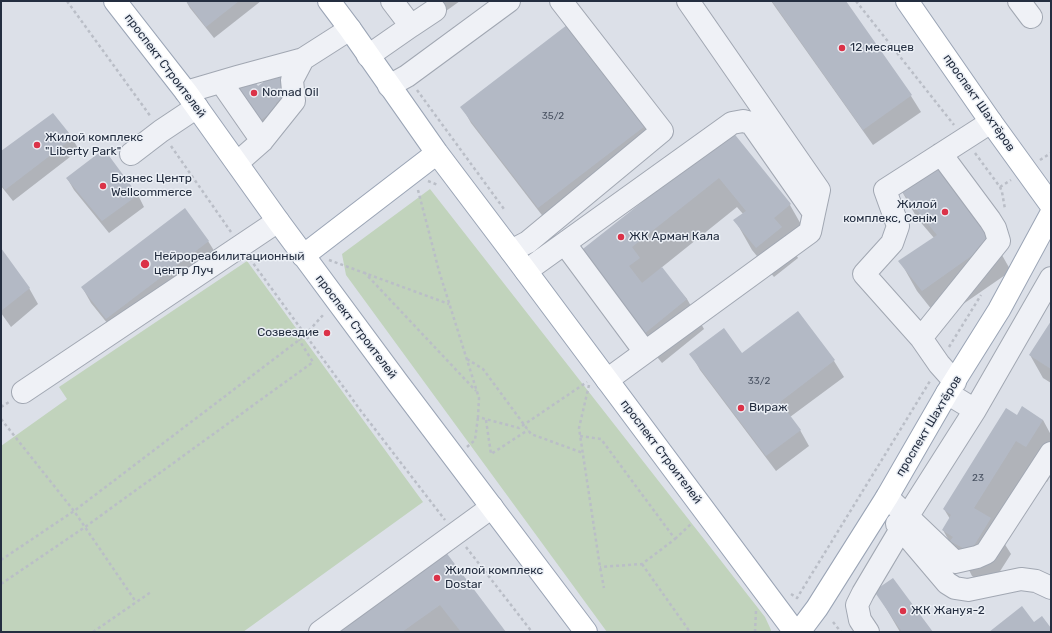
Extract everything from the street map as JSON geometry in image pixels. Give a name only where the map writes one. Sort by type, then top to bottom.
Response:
[{"type":"main road","name":"проспект Строителей","points":[[116,1],[192,99],[303,256],[324,269],[492,507],[586,632]]},
{"type":"main road","name":"проспект Строителей","points":[[329,1],[437,153],[464,172],[511,251],[795,632]]},
{"type":"main road","name":"проспект Шахтёров","points":[[907,1],[1051,205]]},
{"type":"main road","points":[[303,256],[437,153]]},
{"type":"main road","name":"проспект Шахтёров","points":[[799,632],[817,608],[884,502],[999,310],[1051,214]]},
{"type":"lane","points":[[392,1],[411,26]]},
{"type":"lane","points":[[390,86],[407,76],[509,1]]},
{"type":"lane","points":[[511,251],[528,242],[662,131],[561,1]]},
{"type":"lane","points":[[607,380],[810,232],[819,190],[688,1]]},
{"type":"lane","points":[[368,56],[435,10]]},
{"type":"lane","points":[[131,154],[161,131],[192,99],[221,82],[303,59],[350,29]]},
{"type":"lane","points":[[237,163],[262,141],[294,101],[292,80],[303,59]]},
{"type":"lane","points":[[221,82],[262,141]]},
{"type":"lane","points":[[526,271],[732,123],[743,121],[751,123],[814,212]]},
{"type":"lane","points":[[974,410],[951,388],[939,364],[921,338],[864,274],[892,242],[898,226],[885,190],[991,122]]},
{"type":"lane","points":[[921,338],[999,241],[995,228],[990,220],[941,154]]},
{"type":"lane","points":[[23,392],[278,221]]},
{"type":"lane","points":[[565,244],[645,352]]},
{"type":"lane","points":[[868,632],[860,620],[857,605],[862,593],[974,410],[1051,278]]},
{"type":"lane","points":[[904,523],[955,562],[986,553],[1051,453]]},
{"type":"lane","points":[[884,502],[904,523],[947,583],[955,588],[968,590],[1021,579],[1036,581],[1051,588]]},
{"type":"lane","points":[[320,632],[492,507]]},
{"type":"path","points":[[67,1],[161,131],[241,246],[361,411],[532,632]]},
{"type":"path","points":[[856,1],[965,138],[1000,187],[1006,214]]},
{"type":"path","points":[[426,180],[441,187],[464,172]]},
{"type":"path","points":[[418,189],[439,271],[479,398],[478,417],[474,440],[466,448]]},
{"type":"path","points":[[329,254],[324,269],[364,272],[450,304]]},
{"type":"path","points":[[364,272],[477,392]]},
{"type":"path","points":[[797,598],[984,289]]},
{"type":"path","points":[[1,560],[74,511],[299,340],[324,314],[321,308]]},
{"type":"path","points":[[1,584],[85,526],[313,362],[299,340]]},
{"type":"path","points":[[467,358],[483,369],[531,434],[582,453]]},
{"type":"path","points":[[478,417],[518,428],[590,380],[579,428],[604,588]]},
{"type":"path","points":[[1,419],[74,511],[136,602]]},
{"type":"path","points":[[486,420],[491,454],[528,430]]},
{"type":"path","points":[[580,436],[601,439],[674,539],[642,564],[600,567]]},
{"type":"path","points":[[642,564],[690,632]]},
{"type":"path","points":[[93,632],[151,592]]},
{"type":"path","points":[[755,632],[757,606]]},
{"type":"path","points":[[834,622],[841,632]]},
{"type":"green space","points":[[430,189],[765,617],[771,632],[607,632],[346,275],[342,254]]},
{"type":"green space","points":[[247,261],[423,502],[243,632],[1,632],[1,446],[67,399],[59,387]]},
{"type":"building","points":[[186,1],[239,1],[206,27]]},
{"type":"building","name":"12 месяцев","points":[[772,1],[846,1],[912,95],[863,130]]},
{"type":"building","points":[[567,25],[645,126],[538,208],[460,107]]},
{"type":"building","points":[[277,72],[291,91],[276,103],[277,108],[261,120],[238,88],[252,78],[258,86]]},
{"type":"building","name":"Жилой комплекс \"Liberty Park\"","points":[[53,113],[73,138],[5,190],[1,184],[1,151]]},
{"type":"building","name":"ЖК Арман Кала","points":[[732,131],[791,204],[774,218],[782,227],[756,248],[733,220],[746,211],[719,178],[632,247],[640,258],[629,266],[642,283],[662,267],[687,299],[644,334],[579,252]]},
{"type":"building","name":"Бизнес Центр Wellcommerce","points":[[104,149],[138,195],[102,221],[66,178]]},
{"type":"building","name":"Жилой комплекс, Сенiм","points":[[935,163],[994,240],[922,291],[898,261],[937,235],[899,188]]},
{"type":"building","name":"Нейрореабилитационный центр Луч","points":[[185,208],[209,241],[106,319],[81,287]]},
{"type":"building","points":[[1,248],[30,288],[1,311]]},
{"type":"building","points":[[798,311],[835,360],[780,402],[801,430],[766,456],[689,354],[724,328],[742,353]]},
{"type":"building","points":[[1051,321],[1051,369],[1029,355]]},
{"type":"building","points":[[1022,406],[1043,420],[1026,447],[1016,441],[974,508],[991,518],[970,552],[950,541],[953,537],[942,530],[951,515],[943,509],[1006,408],[1017,415]]},
{"type":"building","name":"Жилой комплекс Dostar","points":[[445,551],[506,632],[461,632],[440,605],[402,632],[338,632]]},
{"type":"building","name":"ЖК Жануя-2","points":[[893,578],[933,632],[902,632],[874,591]]},
{"type":"building","name":"ЖК Жануя-2","points":[[1022,606],[1034,622],[1042,616],[1051,628],[1051,632],[989,632]]},
{"type":"place","name":"12 месяцев","points":[[842,48]]},
{"type":"place","name":"Nomad Oil","points":[[254,93]]},
{"type":"place","name":"Жилой комплекс \"Liberty Park\"","points":[[37,145]]},
{"type":"place","name":"Бизнес Центр Wellcommerce","points":[[103,186]]},
{"type":"place","name":"Жилой комплекс, Сенiм","points":[[945,212]]},
{"type":"place","name":"ЖК Арман Кала","points":[[621,237]]},
{"type":"place","name":"Нейрореабилитационный центр Луч","points":[[145,264]]},
{"type":"place","name":"Созвездие","points":[[327,333]]},
{"type":"place","name":"Вираж","points":[[741,408]]},
{"type":"place","name":"Жилой комплекс Dostar","points":[[437,578]]},
{"type":"place","name":"ЖК Жануя-2","points":[[903,611]]}]
